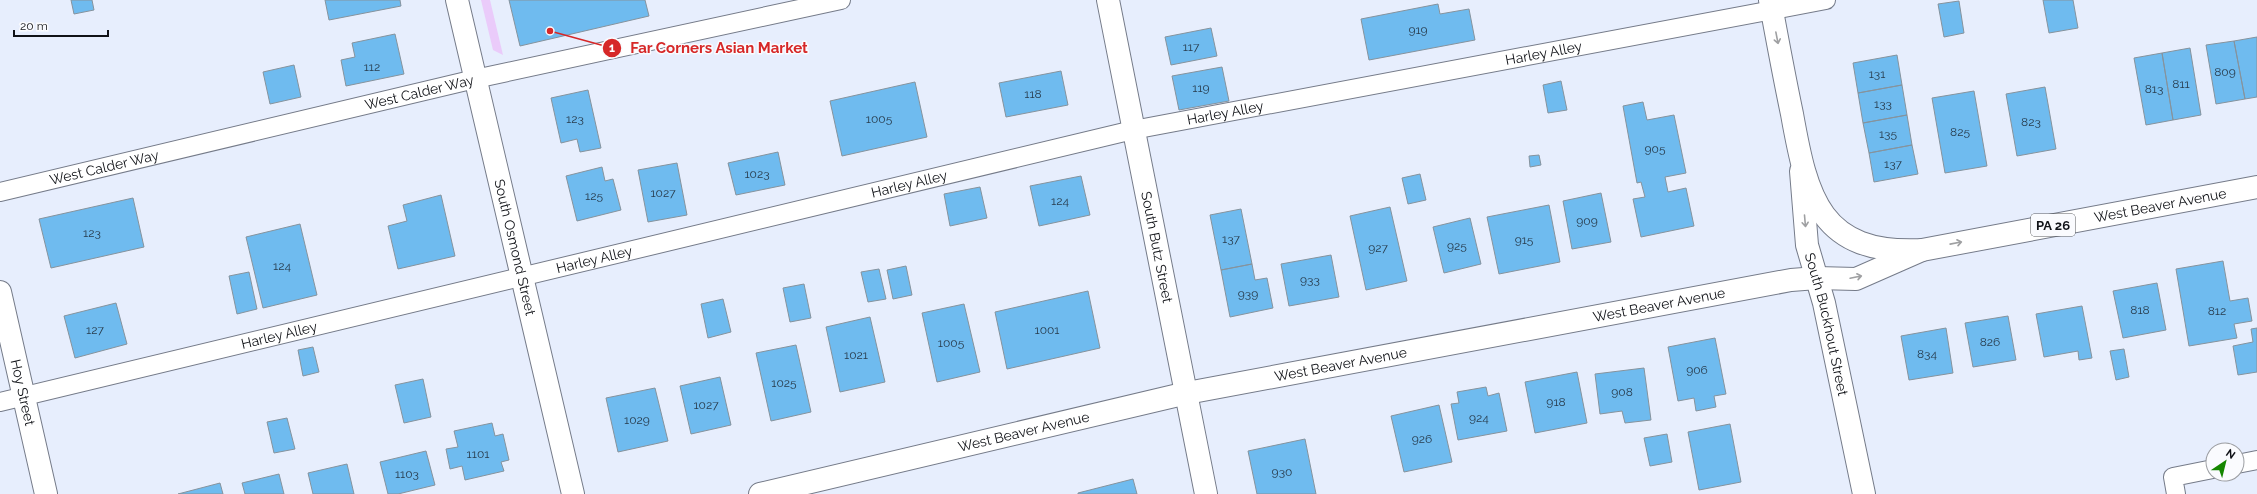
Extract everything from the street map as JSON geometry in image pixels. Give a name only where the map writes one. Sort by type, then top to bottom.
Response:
[{"type":"street","name":"South Osmond Street","points":[[457,0],[573,494]]},
{"type":"street","name":"South Butz Street","points":[[1108,0],[1206,494]]},
{"type":"street","name":"South Buckhout Street","points":[[1771,5],[1800,154],[1813,199],[1825,216],[1850,237]]},
{"type":"street","name":"South Buckhout Street","points":[[1800,154],[1807,245],[1824,303],[1864,494]]},
{"type":"street","name":"West Beaver Avenue","points":[[760,494],[1187,393],[1791,280],[1817,278],[1856,279],[1922,250],[2257,187]]},
{"type":"street","name":"West Beaver Avenue","points":[[1850,237],[1862,243],[1881,248],[1922,250]]},
{"type":"street","name":"Hoy Street","points":[[0,292],[46,494]]},
{"type":"lane","name":"West Calder Way","points":[[0,192],[475,79],[841,0]]},
{"type":"lane","name":"Harley Alley","points":[[0,402],[522,275],[1133,130],[1771,5],[1826,0]]},
{"type":"lane","points":[[2245,462],[2257,460]]},
{"type":"lane","points":[[2175,485],[2205,472]]},
{"type":"shaded area","points":[[481,0],[490,0],[503,55],[493,50]]},
{"type":"building","points":[[71,0],[92,0],[94,10],[74,14]]},
{"type":"building","points":[[325,0],[400,0],[401,6],[329,20]]},
{"type":"building","points":[[509,0],[645,0],[649,16],[520,46]]},
{"type":"building","points":[[2043,0],[2073,0],[2078,28],[2049,33]]},
{"type":"building","points":[[1959,1],[1964,33],[1944,37],[1938,4]]},
{"type":"building","points":[[1438,4],[1440,14],[1469,9],[1475,40],[1369,60],[1361,19]]},
{"type":"building","points":[[1211,28],[1217,56],[1171,65],[1165,37]]},
{"type":"building","points":[[395,34],[404,74],[346,86],[341,60],[355,57],[352,43]]},
{"type":"building","points":[[2257,37],[2257,97],[2245,99],[2234,41]]},
{"type":"building","points":[[2234,41],[2245,99],[2216,104],[2206,45]]},
{"type":"building","points":[[2190,48],[2201,115],[2173,120],[2162,53]]},
{"type":"building","points":[[2162,53],[2173,120],[2146,125],[2134,58]]},
{"type":"building","points":[[1897,55],[1902,85],[1858,93],[1853,63]]},
{"type":"building","points":[[294,65],[301,97],[270,104],[263,72]]},
{"type":"building","points":[[1222,67],[1229,101],[1179,110],[1172,76]]},
{"type":"building","points":[[1061,71],[1068,105],[1006,117],[999,83]]},
{"type":"building","points":[[1561,81],[1567,110],[1548,113],[1543,85]]},
{"type":"building","points":[[915,82],[927,137],[842,156],[830,101]]},
{"type":"building","points":[[1902,85],[1907,115],[1863,123],[1858,93]]},
{"type":"building","points":[[2045,87],[2056,149],[2017,156],[2006,94]]},
{"type":"building","points":[[588,90],[601,148],[580,152],[577,139],[561,143],[551,98]]},
{"type":"building","points":[[1974,91],[1987,166],[1945,173],[1932,98]]},
{"type":"building","points":[[1643,102],[1647,120],[1674,115],[1686,173],[1665,177],[1668,192],[1686,188],[1694,226],[1641,237],[1633,199],[1645,197],[1641,182],[1637,183],[1623,106]]},
{"type":"building","points":[[1907,115],[1912,145],[1869,153],[1863,123]]},
{"type":"building","points":[[1912,145],[1918,174],[1874,182],[1869,153]]},
{"type":"building","points":[[778,152],[785,185],[736,195],[728,163]]},
{"type":"building","points":[[1539,155],[1541,165],[1530,167],[1529,156]]},
{"type":"building","points":[[677,163],[687,215],[648,222],[638,170]]},
{"type":"building","points":[[602,167],[605,181],[613,179],[621,210],[577,221],[566,176]]},
{"type":"building","points":[[1420,174],[1426,200],[1408,204],[1402,178]]},
{"type":"building","points":[[1081,176],[1090,215],[1039,226],[1030,186]]},
{"type":"building","points":[[980,187],[987,218],[950,226],[944,194]]},
{"type":"building","points":[[1601,193],[1611,242],[1572,249],[1563,201]]},
{"type":"building","points":[[441,195],[455,256],[398,269],[388,226],[407,221],[403,205]]},
{"type":"building","points":[[133,198],[144,247],[51,268],[39,219]]},
{"type":"building","points":[[1549,205],[1560,262],[1499,274],[1487,217]]},
{"type":"building","points":[[1390,207],[1407,281],[1366,290],[1350,216]]},
{"type":"building","points":[[1241,209],[1252,264],[1221,270],[1210,215]]},
{"type":"building","points":[[1470,218],[1481,264],[1444,273],[1433,227]]},
{"type":"building","points":[[300,224],[317,295],[263,308],[246,237]]},
{"type":"building","points":[[1331,255],[1339,297],[1289,306],[1281,264]]},
{"type":"building","points":[[2223,261],[2230,301],[2248,298],[2252,321],[2234,324],[2237,338],[2189,346],[2176,269]]},
{"type":"building","points":[[1252,264],[1255,280],[1267,278],[1273,308],[1230,317],[1221,270]]},
{"type":"building","points":[[906,266],[912,295],[893,299],[887,270]]},
{"type":"building","points":[[879,269],[886,299],[868,302],[861,272]]},
{"type":"building","points":[[249,272],[257,309],[237,314],[229,276]]},
{"type":"building","points":[[2157,283],[2166,330],[2123,338],[2113,291]]},
{"type":"building","points":[[804,284],[811,318],[790,322],[783,288]]},
{"type":"building","points":[[1088,291],[1100,348],[1007,369],[995,312]]},
{"type":"building","points":[[723,299],[731,332],[708,338],[701,304]]},
{"type":"building","points":[[116,303],[127,344],[75,358],[64,316]]},
{"type":"building","points":[[964,304],[980,372],[937,382],[922,313]]},
{"type":"building","points":[[2082,306],[2092,358],[2079,360],[2078,351],[2044,357],[2036,314]]},
{"type":"building","points":[[2008,316],[2016,360],[1973,367],[1965,323]]},
{"type":"building","points":[[870,317],[885,382],[840,392],[826,327]]},
{"type":"building","points":[[1946,328],[1953,373],[1909,380],[1901,336]]},
{"type":"building","points":[[2257,328],[2257,372],[2238,375],[2233,346],[2253,342],[2251,329]]},
{"type":"building","points":[[1715,338],[1726,394],[1714,396],[1716,407],[1696,411],[1694,398],[1678,401],[1668,347]]},
{"type":"building","points":[[796,345],[811,412],[771,421],[756,353]]},
{"type":"building","points":[[313,347],[319,372],[303,376],[298,350]]},
{"type":"building","points":[[2124,349],[2129,377],[2116,380],[2110,351]]},
{"type":"building","points":[[1644,368],[1651,420],[1625,423],[1622,411],[1600,414],[1595,374]]},
{"type":"building","points":[[1577,372],[1587,423],[1535,433],[1525,382]]},
{"type":"building","points":[[720,377],[731,425],[691,434],[680,386]]},
{"type":"building","points":[[423,379],[431,417],[404,423],[395,385]]},
{"type":"building","points":[[1486,387],[1488,396],[1499,393],[1507,431],[1458,440],[1451,404],[1459,403],[1457,392]]},
{"type":"building","points":[[655,388],[668,441],[618,452],[606,398]]},
{"type":"building","points":[[1439,405],[1452,462],[1404,472],[1391,416]]},
{"type":"building","points":[[287,418],[295,449],[274,453],[267,422]]},
{"type":"building","points":[[492,423],[495,436],[503,434],[509,460],[501,462],[504,471],[465,480],[462,466],[450,469],[446,449],[458,447],[454,431]]},
{"type":"building","points":[[1730,424],[1741,482],[1699,490],[1688,432]]},
{"type":"building","points":[[1667,434],[1672,462],[1650,466],[1644,438]]},
{"type":"building","points":[[1305,439],[1316,494],[1257,494],[1248,451]]},
{"type":"building","points":[[426,451],[435,485],[398,494],[388,494],[380,462]]},
{"type":"building","points":[[347,464],[354,494],[313,494],[308,473]]},
{"type":"building","points":[[279,474],[284,494],[245,494],[242,483]]},
{"type":"building","points":[[1133,479],[1137,494],[1078,494],[1078,493]]},
{"type":"building","points":[[220,483],[223,494],[178,494]]},
{"type":"place","name":"Far Corners Asian Market","points":[[550,31]]}]
